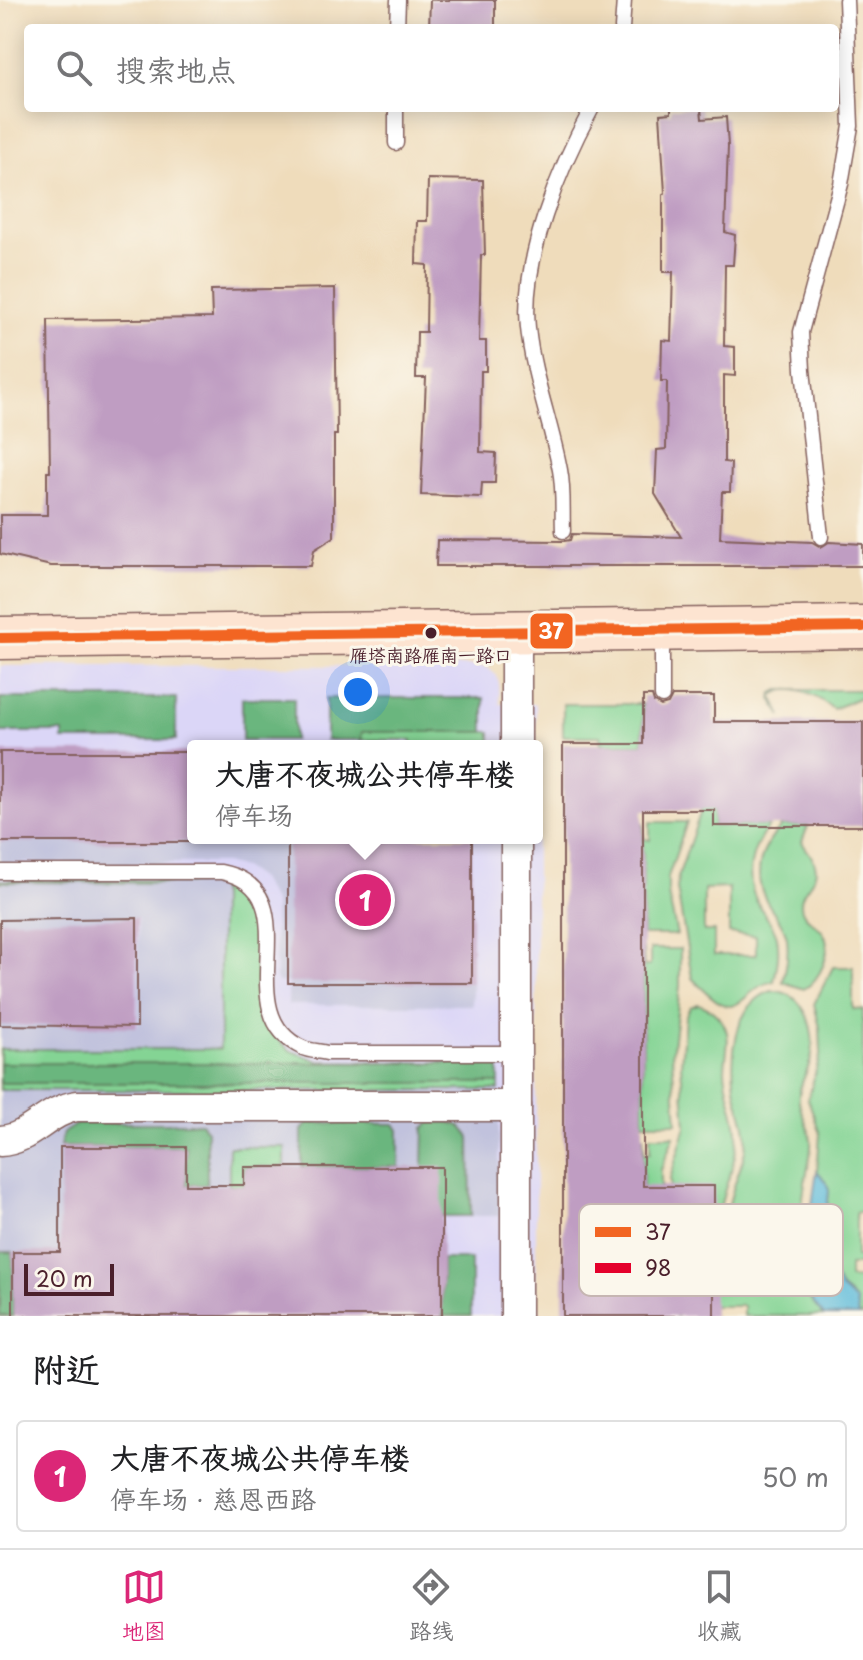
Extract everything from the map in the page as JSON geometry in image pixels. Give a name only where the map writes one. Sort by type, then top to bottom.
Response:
[{"type":"street","points":[[0,638],[863,627]]},
{"type":"street","points":[[516,631],[516,740]]},
{"type":"street","points":[[516,844],[516,1316]]},
{"type":"street","points":[[0,1141],[24,1135],[61,1110],[77,1106],[516,1106]]},
{"type":"lane","points":[[397,24],[398,0]]},
{"type":"lane","points":[[622,24],[624,0]]},
{"type":"lane","points":[[821,537],[801,332],[841,184],[851,126],[846,0]]},
{"type":"lane","points":[[396,112],[396,143]]},
{"type":"lane","points":[[563,531],[561,472],[527,325],[532,265],[548,209],[568,152],[590,112]]},
{"type":"lane","points":[[662,629],[662,696]]},
{"type":"lane","points":[[0,872],[221,872],[239,875],[253,885],[264,900],[267,918],[267,993],[272,1016],[285,1035],[303,1048],[327,1053],[516,1053]]},
{"type":"shaded area","points":[[0,666],[477,666],[488,668],[496,675],[500,704],[536,704],[536,740],[187,740],[187,844],[536,844],[536,1300],[541,1316],[0,1316]]},
{"type":"shaded area","points":[[0,842],[288,844],[288,983],[278,982],[276,978],[274,903],[260,879],[246,869],[225,863],[0,863]]},
{"type":"shaded area","points":[[0,882],[220,882],[220,1049],[0,1049],[0,1025],[138,1027],[138,918],[0,920]]},
{"type":"shaded area","points":[[288,983],[472,983],[472,1005],[288,1005]]},
{"type":"shaded area","points":[[0,1090],[499,1090],[499,1216],[471,1216],[471,1143],[465,1129],[453,1123],[425,1126],[423,1167],[399,1167],[399,1130],[393,1123],[309,1123],[302,1129],[302,1167],[285,1167],[285,1147],[229,1147],[229,1185],[207,1185],[207,1131],[201,1123],[86,1122],[70,1126],[60,1141],[60,1252],[0,1252]]},
{"type":"green space","points":[[786,690],[772,697],[782,716],[771,699],[773,693]]},
{"type":"green space","points":[[794,690],[863,690],[863,696],[833,709],[812,695]]},
{"type":"green space","points":[[0,698],[176,698],[176,740],[63,740],[63,732],[0,732]]},
{"type":"green space","points":[[242,698],[294,698],[294,740],[242,740]]},
{"type":"green space","points":[[326,698],[484,698],[484,732],[362,732],[361,740],[326,740]]},
{"type":"green space","points":[[563,704],[643,704],[643,744],[601,744],[600,736],[563,736]]},
{"type":"green space","points":[[361,732],[491,732],[491,740],[361,740]]},
{"type":"green space","points":[[714,740],[714,826],[769,826],[753,856],[750,877],[755,898],[774,929],[778,943],[774,981],[764,984],[732,1006],[717,1001],[692,978],[677,889],[678,877],[702,808]],"holes":[[[729,888],[729,933],[756,936],[756,955],[714,955],[714,931],[704,931],[704,889]]]},
{"type":"green space","points":[[643,822],[644,839],[650,840],[650,822],[687,822],[668,877],[668,894],[677,935],[643,935]]},
{"type":"green space","points":[[782,826],[808,826],[802,842],[813,858],[816,870],[803,893],[801,904],[826,941],[826,957],[820,972],[804,989],[783,982],[786,933],[766,900],[759,880],[764,851]]},
{"type":"green space","points":[[0,880],[224,880],[246,893],[254,902],[258,915],[260,1009],[270,1031],[289,1050],[319,1061],[499,1063],[0,1063],[0,1049],[220,1049],[220,883]]},
{"type":"green space","points":[[643,949],[644,966],[650,966],[650,949],[680,949],[680,986],[672,1056],[677,1123],[643,1123]]},
{"type":"green space","points":[[833,967],[853,967],[853,1009],[863,1010],[863,1212],[856,1212],[856,1257],[863,1258],[863,1265],[849,1265],[849,1278],[863,1279],[863,1316],[858,1316],[853,1298],[843,1290],[843,1204],[828,1204],[829,1190],[817,1171],[820,1134],[808,1099],[821,1052],[820,1028],[814,1004]]},
{"type":"green space","points":[[772,991],[792,997],[805,1012],[812,1032],[812,1054],[799,1100],[811,1147],[802,1204],[729,1204],[744,1157],[746,1139],[733,1068],[736,1036],[741,1021],[759,998]]},
{"type":"green space","points":[[698,1004],[706,1007],[723,1023],[727,1032],[726,1079],[737,1142],[721,1204],[671,1204],[670,1179],[686,1126],[681,1065],[685,1017],[690,1007]]},
{"type":"green space","points":[[0,1063],[499,1063],[499,1083],[0,1083]]},
{"type":"green space","points":[[0,1083],[499,1083],[499,1090],[0,1090]]},
{"type":"green space","points":[[448,1122],[461,1126],[470,1137],[471,1216],[442,1216],[423,1167],[424,1128],[430,1123]]},
{"type":"green space","points":[[78,1123],[201,1123],[207,1130],[207,1185],[186,1185],[186,1147],[60,1147],[63,1133]]},
{"type":"green space","points":[[308,1123],[395,1124],[399,1130],[399,1167],[302,1167],[302,1130]]},
{"type":"green space","points":[[643,1136],[644,1153],[650,1153],[650,1136],[674,1136],[661,1170],[658,1204],[643,1204]]},
{"type":"green space","points":[[229,1147],[285,1147],[285,1167],[244,1167],[244,1185],[229,1185]]},
{"type":"green space","points":[[0,1252],[13,1252],[13,1316],[0,1316]]},
{"type":"green space","points":[[442,1259],[471,1259],[471,1316],[442,1316]]},
{"type":"green space","points":[[675,1296],[808,1296],[824,1316],[743,1316],[743,1306],[714,1306],[676,1316]]},
{"type":"water","points":[[817,1171],[829,1190],[828,1204],[812,1204]]},
{"type":"water","points":[[843,1291],[856,1302],[858,1316],[824,1316],[808,1296],[843,1296]]},
{"type":"building","points":[[430,0],[495,0],[495,24],[429,24]]},
{"type":"building","points":[[701,112],[702,119],[726,117],[725,232],[735,235],[733,265],[725,265],[724,346],[735,347],[735,376],[724,375],[724,462],[731,463],[730,492],[722,492],[720,538],[812,542],[821,547],[829,542],[863,544],[863,566],[436,566],[437,540],[564,541],[570,540],[572,534],[681,537],[655,494],[657,450],[666,449],[667,381],[661,381],[662,340],[671,341],[673,272],[663,272],[665,193],[660,114]]},
{"type":"building","points":[[428,179],[483,180],[485,255],[481,255],[479,341],[486,341],[486,371],[481,371],[480,452],[496,453],[495,483],[482,483],[481,497],[421,495],[426,378],[416,378],[417,332],[426,332],[427,265],[416,264],[417,221],[427,221]]},
{"type":"building","points":[[335,288],[337,435],[334,435],[334,537],[314,550],[311,566],[51,566],[0,554],[0,515],[47,515],[47,472],[50,472],[48,320],[212,318],[211,290]]},
{"type":"building","points":[[643,696],[652,696],[654,702],[661,706],[668,704],[672,696],[714,696],[714,722],[863,722],[863,826],[714,826],[714,810],[643,810],[643,1186],[714,1186],[714,1204],[579,1204],[579,1296],[714,1296],[714,1316],[563,1316],[563,744],[643,744]]},
{"type":"building","points":[[0,752],[187,752],[187,842],[0,842]]},
{"type":"building","points":[[288,844],[472,844],[472,983],[288,983]]},
{"type":"building","points":[[137,918],[137,1027],[0,1025],[0,920]]},
{"type":"building","points":[[60,1147],[186,1147],[186,1185],[244,1185],[244,1167],[442,1167],[442,1316],[13,1316],[13,1252],[60,1252]]},
{"type":"transit line","name":"37","points":[[0,638],[863,627]]},
{"type":"place","name":"雁塔南路雁南一路口","points":[[431,633]]},
{"type":"place","name":"大唐不夜城公共停车楼","points":[[365,900]]}]
